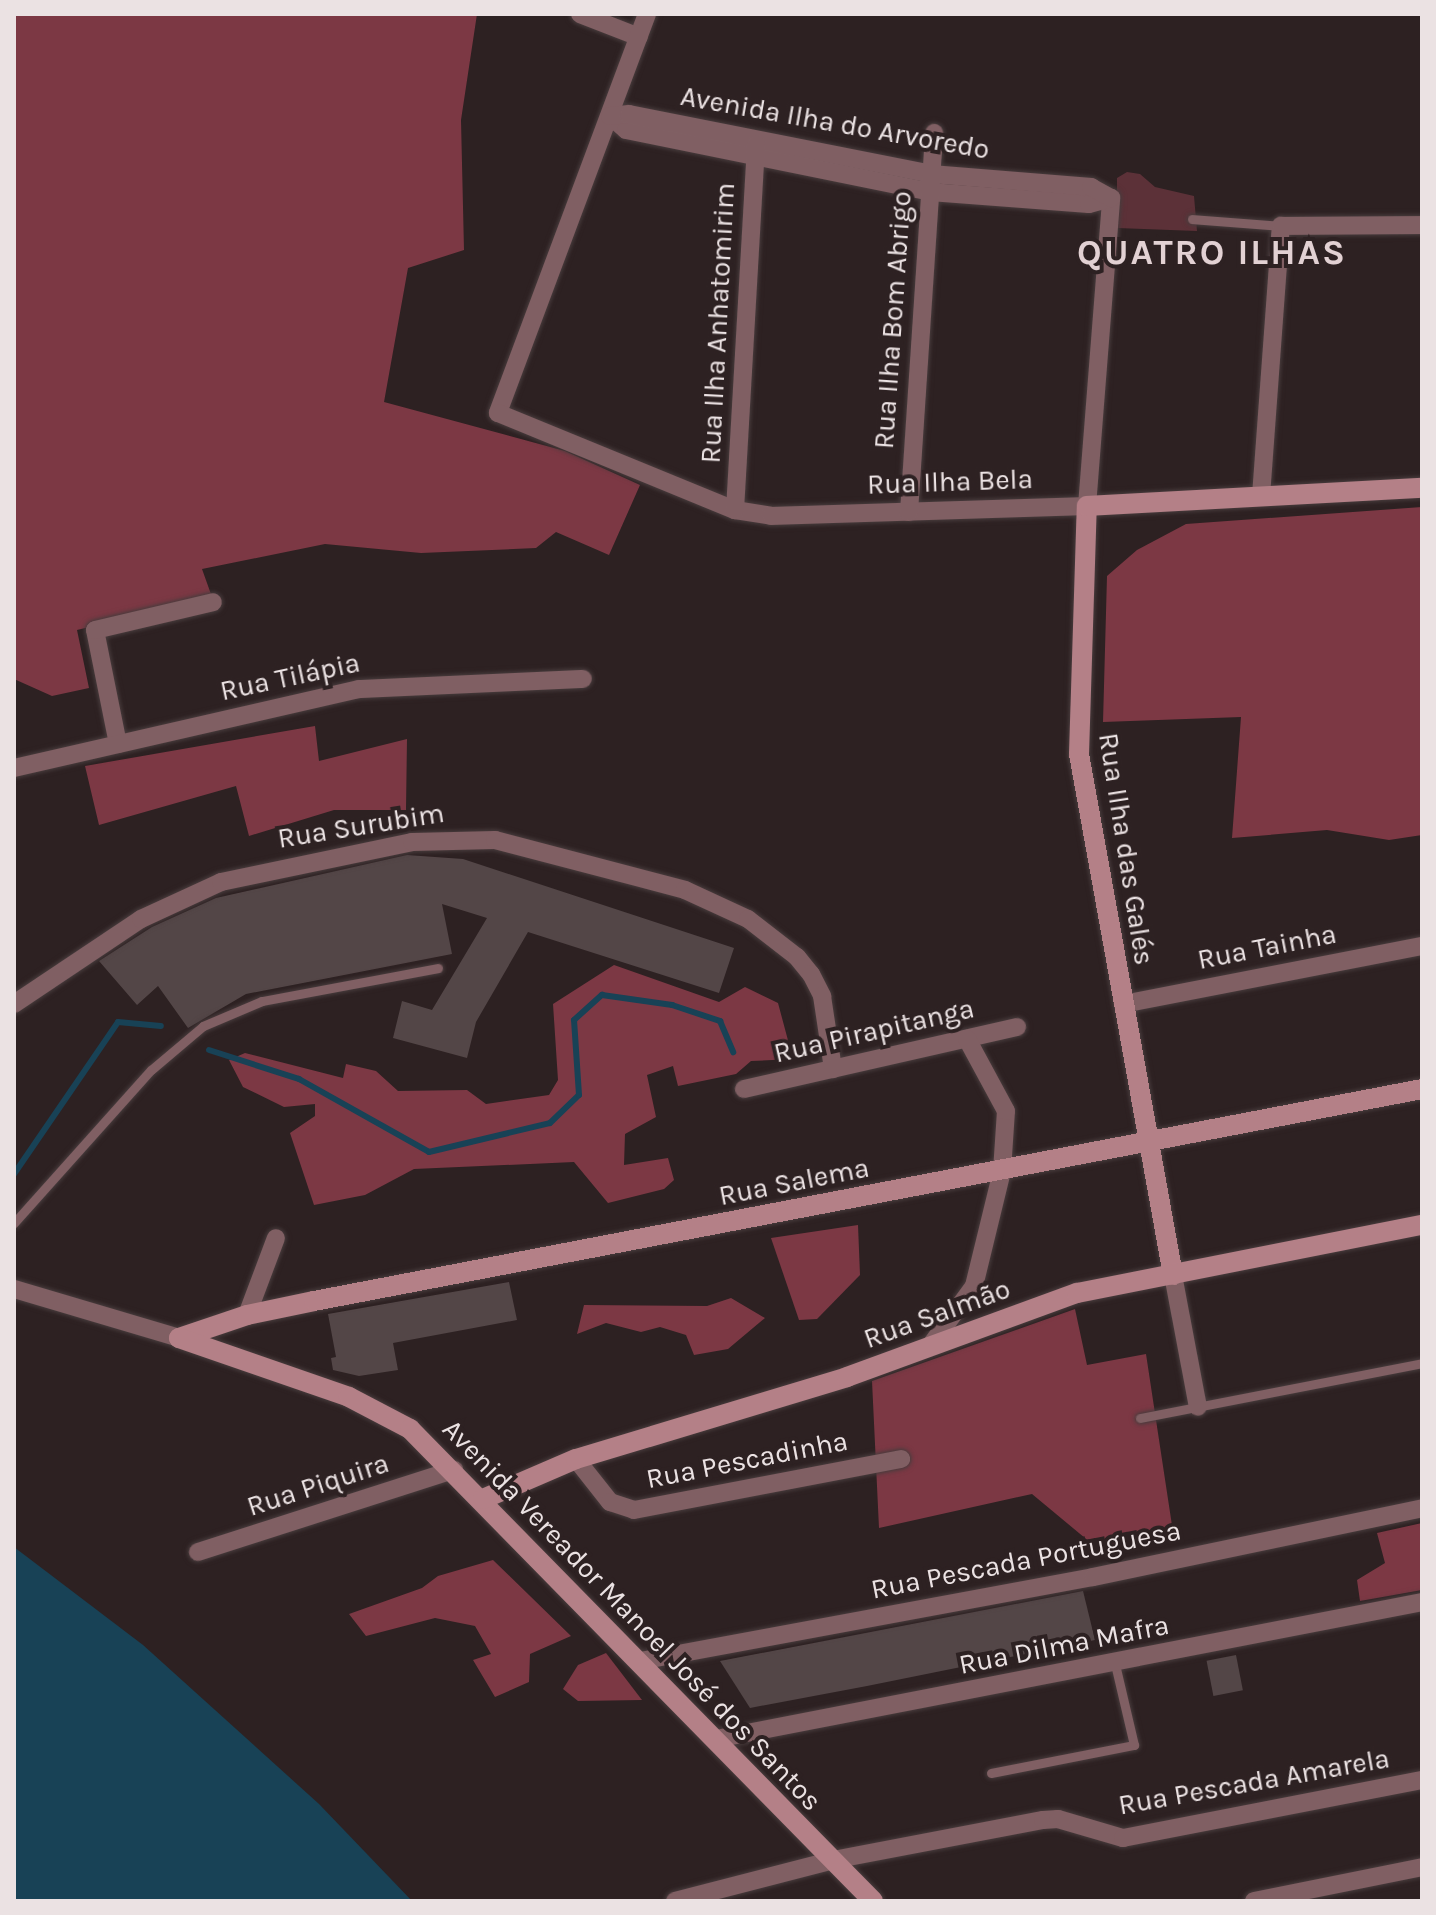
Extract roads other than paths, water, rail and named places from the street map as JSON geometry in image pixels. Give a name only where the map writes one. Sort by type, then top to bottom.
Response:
[{"type":"main road","name":"Rua Ilha Bela","points":[[1087,506],[1422,488]]},
{"type":"main road","name":"Rua Ilha das Galés","points":[[1087,506],[1079,754],[1173,1275]]},
{"type":"main road","name":"Rua Salema","points":[[179,1338],[247,1315],[1422,1089]]},
{"type":"main road","name":"Rua Salmão","points":[[483,1499],[576,1459],[930,1346],[1077,1293],[1422,1225]]},
{"type":"main road","name":"Avenida Vereador Manoel José dos Santos","points":[[179,1338],[384,1413],[454,1470],[873,1901]]},
{"type":"street","points":[[580,14],[639,37]]},
{"type":"street","points":[[610,116],[647,14]]},
{"type":"street","name":"Avenida Ilha do Arvoredo","points":[[610,116],[629,114],[756,148],[930,183],[1091,187],[1111,198]]},
{"type":"street","name":"Rua Ilha Bela","points":[[610,116],[498,413],[735,510],[771,516],[1087,506]]},
{"type":"street","name":"Rua Ilha Bom Abrigo","points":[[909,512],[934,133]]},
{"type":"street","name":"Rua Ilha Anhatomirim","points":[[735,510],[756,148]]},
{"type":"street","name":"Rua Ilha das Galés","points":[[1087,506],[1111,198]]},
{"type":"street","points":[[1261,496],[1281,226],[1422,225]]},
{"type":"street","points":[[118,744],[95,630],[213,602]]},
{"type":"street","name":"Rua Tilápia","points":[[14,768],[359,689],[583,679]]},
{"type":"street","name":"Rua Surubim","points":[[14,1004],[141,919],[221,882],[412,842],[495,840],[685,890],[748,919],[797,957],[811,974],[822,996],[833,1069]]},
{"type":"street","name":"Rua Tainha","points":[[1123,1004],[1422,946]]},
{"type":"street","name":"Rua Pirapitanga","points":[[744,1089],[1017,1027]]},
{"type":"street","points":[[930,1346],[974,1286],[1002,1171],[1006,1111],[967,1039]]},
{"type":"street","points":[[247,1315],[276,1238]]},
{"type":"street","name":"Rua Ilha das Galés","points":[[1173,1275],[1198,1407]]},
{"type":"street","name":"Avenida Vereador Manoel José dos Santos","points":[[14,1289],[179,1338]]},
{"type":"street","name":"Rua Pescadinha","points":[[576,1459],[610,1502],[634,1510],[901,1459]]},
{"type":"street","name":"Rua Piquira","points":[[198,1552],[454,1470]]},
{"type":"street","name":"Rua Pescada Portuguesa","points":[[640,1661],[1093,1577],[1422,1508]]},
{"type":"street","name":"Rua Dilma Mafra","points":[[716,1739],[1422,1602]]},
{"type":"street","name":"Rua Pescada Amarela","points":[[675,1901],[833,1860],[1058,1819],[1123,1838],[1422,1780]]},
{"type":"street","points":[[1254,1901],[1422,1867]]},
{"type":"lane","points":[[1192,219],[1281,226]]},
{"type":"lane","points":[[14,1223],[151,1070],[203,1026],[262,1001],[438,968]]},
{"type":"lane","points":[[1140,1418],[1422,1363]]},
{"type":"lane","points":[[991,1773],[1134,1745],[1115,1664]]},
{"type":"water","points":[[14,1547],[143,1645],[319,1804],[412,1901],[14,1901]]},
{"type":"waterway","points":[[209,1050],[299,1079],[429,1152],[550,1123],[579,1095],[574,1020],[602,995],[672,1005],[720,1021],[733,1052]]},
{"type":"waterway","points":[[14,1174],[118,1022],[161,1026]]},
{"type":"district","name":"QUATRO ILHAS","points":[[1212,253]]}]
